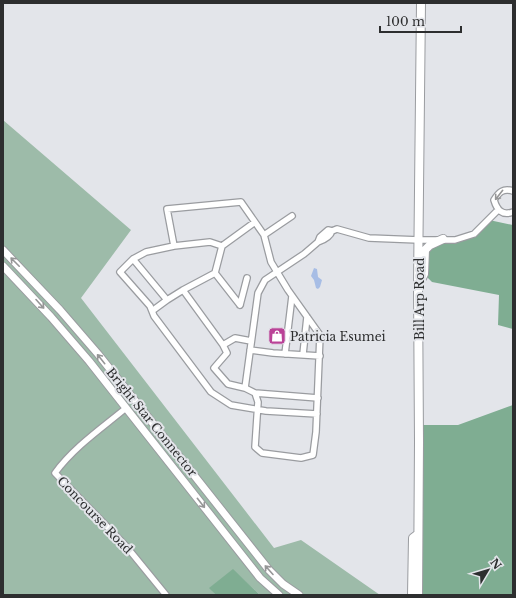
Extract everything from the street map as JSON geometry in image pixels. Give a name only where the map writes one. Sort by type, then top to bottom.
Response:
[{"type":"main road","name":"Bill Arp Road","points":[[418,595],[418,285],[421,3]]},
{"type":"main road","points":[[418,285],[424,274],[425,250],[430,245],[443,240]]},
{"type":"main road","points":[[412,595],[413,538],[418,535]]},
{"type":"main road","points":[[418,578],[424,595]]},
{"type":"street","points":[[513,191],[508,189],[502,190],[494,200],[498,210],[505,214],[513,212]]},
{"type":"street","points":[[174,246],[167,209],[242,202],[264,235],[271,262],[292,296],[320,335],[318,398],[313,455],[301,458],[262,453],[255,447],[258,409],[258,402],[255,392]]},
{"type":"street","points":[[245,388],[258,294],[265,280],[304,254],[318,242],[323,241],[331,234],[332,231],[337,229],[369,238],[455,240],[474,234],[498,210]]},
{"type":"street","points":[[264,235],[292,216]]},
{"type":"street","points":[[152,311],[183,290],[215,274],[222,246],[255,222]]},
{"type":"street","points":[[222,246],[210,242],[174,246],[146,252],[133,259],[120,272],[150,306],[154,316],[211,392],[231,405],[317,414]]},
{"type":"street","name":"Bright Star Connector","points":[[3,250],[60,310],[98,354],[268,570],[283,584],[299,595]]},
{"type":"street","points":[[133,259],[168,300]]},
{"type":"street","name":"Bright Star Connector","points":[[3,266],[51,317],[89,361],[260,578],[279,595]]},
{"type":"street","points":[[215,274],[240,305],[247,278]]},
{"type":"street","points":[[183,290],[223,345],[227,353],[214,368],[228,384],[255,392],[318,398]]},
{"type":"street","points":[[285,354],[292,296]]},
{"type":"street","points":[[303,354],[307,317]]},
{"type":"street","points":[[223,345],[235,338],[251,341]]},
{"type":"street","points":[[250,350],[320,356]]},
{"type":"street","name":"Concourse Road","points":[[126,408],[77,448],[54,473],[126,546],[166,595]]},
{"type":"green space","points":[[3,120],[131,230],[81,298],[274,548],[301,540],[380,595],[260,595],[233,570],[210,588],[216,595],[3,595]]},
{"type":"green space","points":[[489,220],[513,225],[513,329],[498,325],[499,295],[432,282],[424,274],[430,245],[474,234]]},
{"type":"green space","points":[[513,405],[513,595],[418,595],[419,425],[458,425]]},
{"type":"green space","points":[[233,569],[260,595],[216,595],[209,588]]},
{"type":"water","points":[[314,268],[317,269],[318,277],[322,280],[318,289],[316,288],[314,280],[311,276]]},
{"type":"waterway","points":[[513,146],[513,152]]},
{"type":"place","name":"Patricia Esumei","points":[[277,336]]}]
